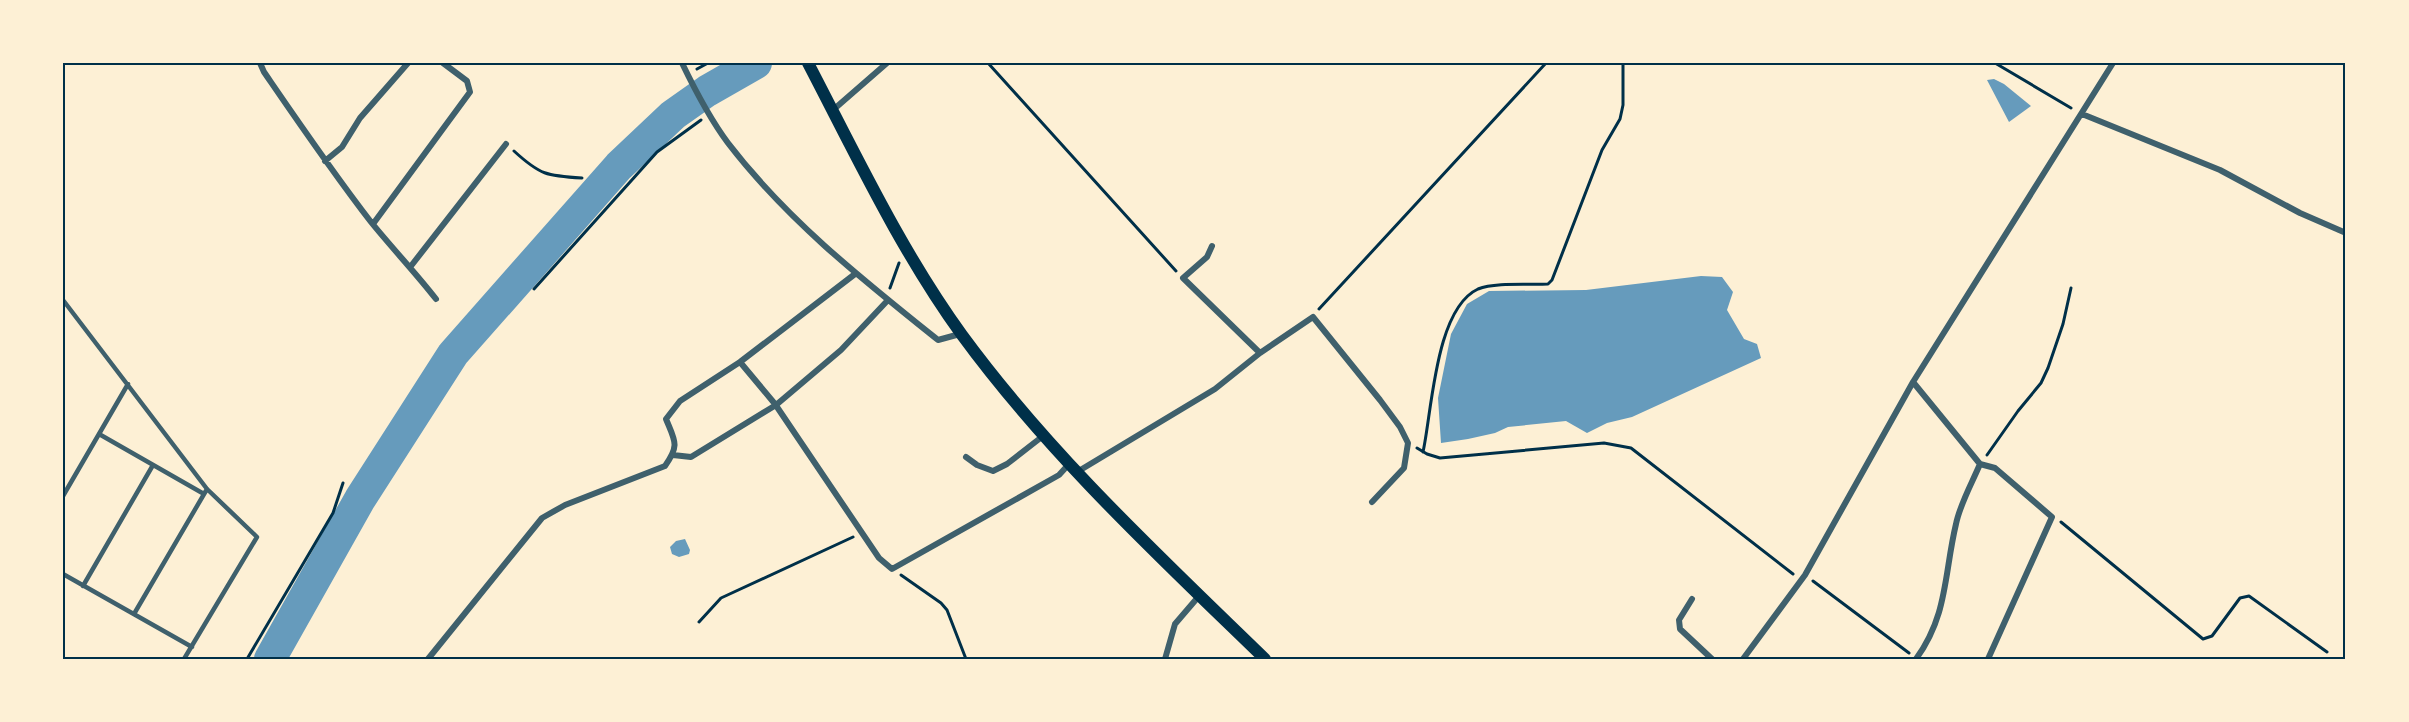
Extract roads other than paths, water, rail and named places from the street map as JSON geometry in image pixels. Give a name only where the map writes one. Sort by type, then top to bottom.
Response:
[{"type":"main road","points":[[808,63],[909,252],[961,333],[1006,393],[1073,468],[1265,659]]},
{"type":"street","points":[[260,63],[264,72],[372,224],[411,266],[436,299]]},
{"type":"street","points":[[326,161],[342,147],[360,118],[408,63]]},
{"type":"street","points":[[372,224],[470,93],[466,81],[443,63]]},
{"type":"street","points":[[682,63],[728,142],[800,225],[855,274],[938,340],[961,333]]},
{"type":"street","points":[[833,111],[887,63]]},
{"type":"street","points":[[1743,659],[1803,578],[1862,469],[1913,382],[2113,63]]},
{"type":"street","points":[[2082,114],[2220,170],[2300,213],[2346,233]]},
{"type":"street","points":[[411,266],[506,144]]},
{"type":"street","points":[[1212,246],[1207,257],[1183,278],[1260,353]]},
{"type":"street","points":[[428,659],[542,518],[565,505],[664,466],[673,455],[676,444],[666,419],[680,401],[740,362],[855,274]]},
{"type":"street","points":[[673,455],[692,458],[776,405],[842,350],[886,298]]},
{"type":"street","points":[[740,362],[762,385],[879,558],[892,569],[1215,389],[1260,353],[1313,317],[1380,400],[1408,442],[1404,468],[1372,502]]},
{"type":"street","points":[[1913,382],[1980,464],[1995,468],[2052,517],[1988,659]]},
{"type":"street","points":[[966,457],[977,465],[993,471],[1007,464],[1043,436]]},
{"type":"street","points":[[1916,659],[1938,621],[1956,522],[1980,464]]},
{"type":"street","points":[[1165,659],[1175,624],[1200,595]]},
{"type":"street","points":[[1692,599],[1679,620],[1680,629],[1712,659]]},
{"type":"lane","points":[[63,300],[128,384],[205,491],[257,537],[184,659]]},
{"type":"lane","points":[[63,496],[128,384]]},
{"type":"lane","points":[[99,434],[205,491]]},
{"type":"lane","points":[[84,586],[153,465]]},
{"type":"lane","points":[[134,614],[205,491]]},
{"type":"lane","points":[[63,574],[192,646]]},
{"type":"water","points":[[1994,79],[2004,84],[2031,106],[2009,122],[1987,80]]},
{"type":"water","points":[[1701,276],[1722,277],[1733,292],[1727,310],[1744,339],[1757,344],[1761,358],[1632,417],[1607,423],[1587,433],[1566,421],[1508,427],[1495,433],[1441,443],[1438,398],[1451,334],[1467,304],[1489,291],[1586,290]]},
{"type":"water","points":[[685,539],[690,550],[689,554],[679,557],[672,554],[670,547],[676,541]]},
{"type":"waterway","points":[[270,659],[360,499],[453,354],[619,166],[673,115],[707,91],[756,63]]}]
